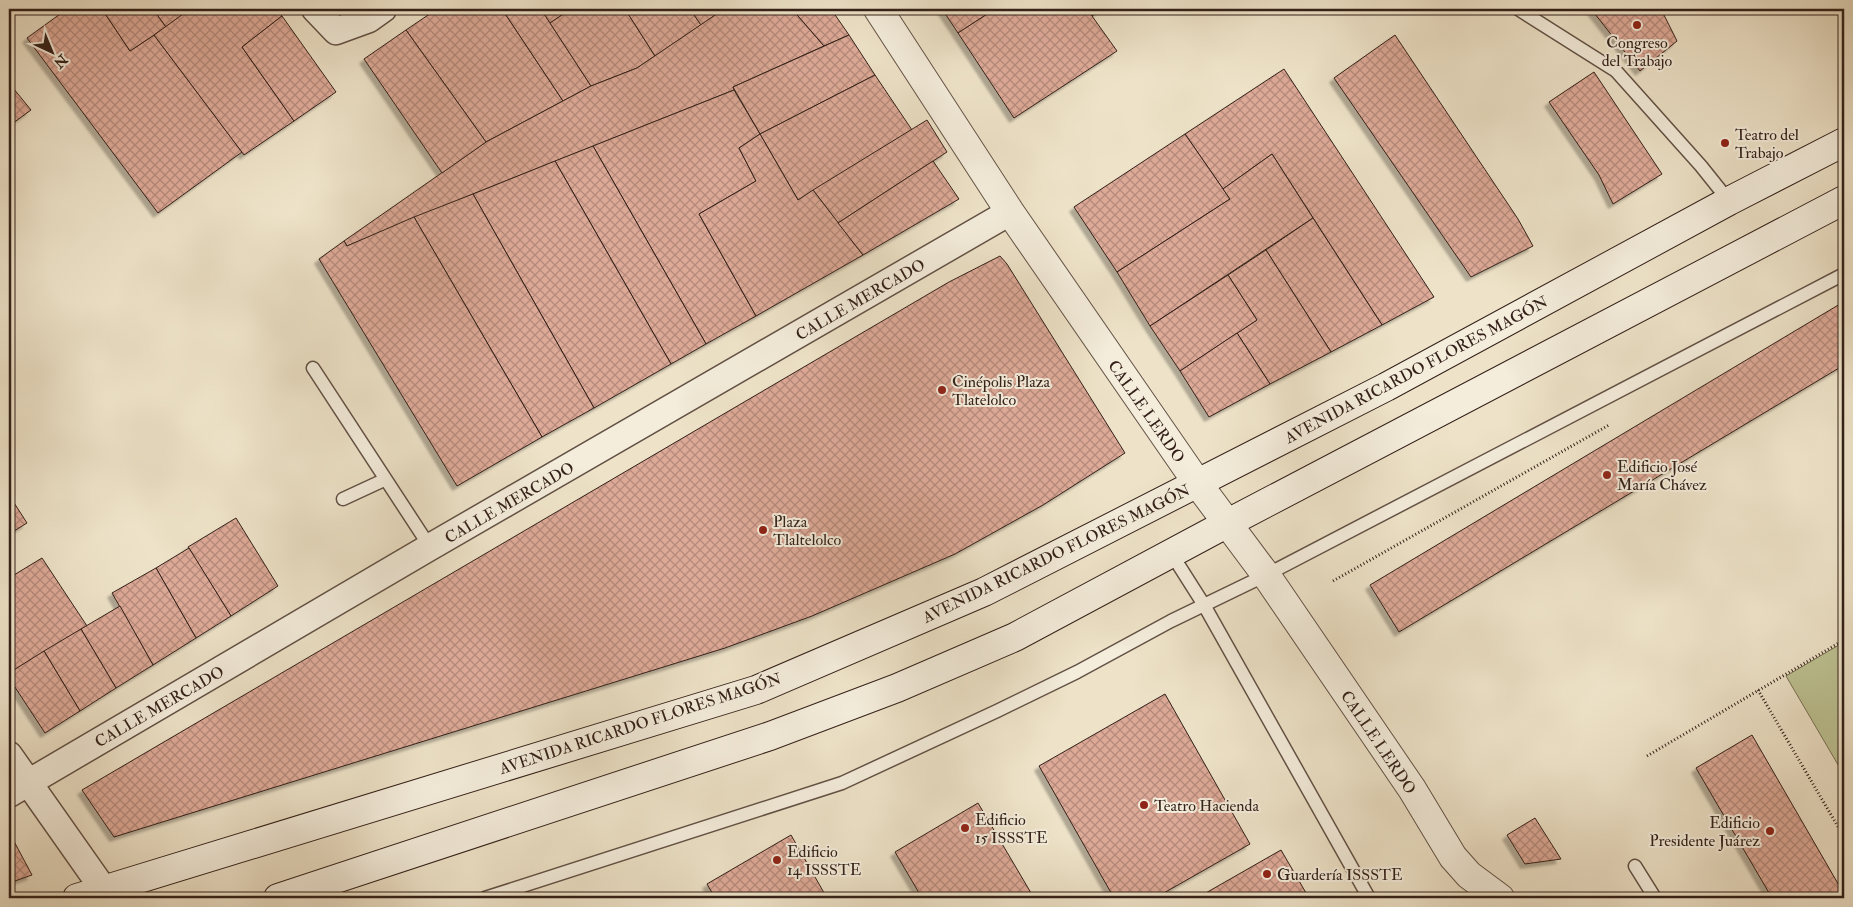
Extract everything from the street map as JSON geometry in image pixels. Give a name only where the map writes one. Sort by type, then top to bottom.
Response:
[{"type":"main road","name":"CALLE LERDO","points":[[878,9],[1010,212],[1226,524],[1266,576],[1412,789],[1453,857],[1469,875],[1488,891],[1500,898]]},
{"type":"main road","name":"AVENIDA RICARDO FLORES MAGÓN","points":[[77,898],[756,690],[984,592],[1386,387],[1729,201],[1844,142]]},
{"type":"main road","points":[[278,898],[770,736],[897,688],[1015,637],[1226,524],[1844,200]]},
{"type":"street","points":[[314,9],[336,31],[369,19],[383,9]]},
{"type":"street","name":"CALLE MERCADO","points":[[18,788],[430,547],[1010,212]]},
{"type":"street","points":[[9,755],[18,788],[104,890]]},
{"type":"lane","points":[[1518,9],[1616,71],[1701,166],[1729,201]]},
{"type":"lane","points":[[485,898],[842,783],[997,712],[1204,605],[1266,576],[1844,274]]},
{"type":"lane","points":[[313,368],[384,480],[430,547]]},
{"type":"lane","points":[[343,499],[384,480]]},
{"type":"lane","points":[[1171,553],[1204,605],[1369,898]]},
{"type":"lane","points":[[1635,866],[1655,898]]},
{"type":"path","points":[[1334,581],[1611,424]]},
{"type":"path","points":[[1647,756],[1844,640]]},
{"type":"path","points":[[1758,690],[1844,837]]},
{"type":"green space","points":[[1844,642],[1844,775],[1786,676]]},
{"type":"building","points":[[67,9],[102,9],[130,51],[154,35],[242,152],[158,213],[27,38]]},
{"type":"building","points":[[102,9],[153,9],[166,27],[130,51]]},
{"type":"building","points":[[153,9],[190,9],[166,27]]},
{"type":"building","points":[[190,9],[276,9],[282,16],[242,47],[294,121],[244,155],[154,35]]},
{"type":"building","points":[[437,9],[502,9],[563,101],[486,142],[406,30]]},
{"type":"building","points":[[502,9],[541,9],[591,86],[563,101]]},
{"type":"building","points":[[541,9],[571,9],[550,23]]},
{"type":"building","points":[[571,9],[625,9],[655,56],[637,68],[591,86],[550,23]]},
{"type":"building","points":[[625,9],[690,9],[701,25],[655,56]]},
{"type":"building","points":[[690,9],[724,9],[701,25]]},
{"type":"building","points":[[724,9],[792,9],[824,46],[733,87],[734,90],[347,246],[344,241],[486,142],[591,86],[637,68]]},
{"type":"building","points":[[792,9],[831,9],[849,35],[824,46]]},
{"type":"building","points":[[942,9],[995,9],[958,33]]},
{"type":"building","points":[[995,9],[1087,9],[1117,51],[1014,118],[958,33]]},
{"type":"building","points":[[1087,9],[1102,9],[1092,16]]},
{"type":"building","name":"Congreso del Trabajo","points":[[1591,9],[1661,9],[1677,41],[1640,71]]},
{"type":"building","points":[[282,16],[336,92],[294,121],[242,47]]},
{"type":"building","points":[[406,30],[486,142],[442,173],[364,59]]},
{"type":"building","points":[[849,35],[875,75],[760,134],[733,87]]},
{"type":"building","points":[[1395,35],[1518,219],[1533,246],[1471,277],[1334,78]]},
{"type":"building","points":[[1284,69],[1434,297],[1382,325],[1272,154],[1223,189],[1185,134]]},
{"type":"building","points":[[1594,72],[1662,174],[1613,204],[1599,175],[1549,102]]},
{"type":"building","points":[[875,75],[912,130],[798,200],[760,134]]},
{"type":"building","points":[[9,83],[31,110],[9,126]]},
{"type":"building","points":[[734,90],[760,134],[739,148],[756,181],[699,214],[756,316],[706,344],[593,146]]},
{"type":"building","points":[[927,120],[947,152],[838,223],[813,190]]},
{"type":"building","points":[[760,134],[798,200],[813,190],[863,255],[756,316],[699,214],[756,181],[739,148]]},
{"type":"building","points":[[1185,134],[1230,199],[1117,272],[1074,207]]},
{"type":"building","points":[[593,146],[706,344],[671,364],[555,161]]},
{"type":"building","points":[[1272,154],[1313,218],[1150,326],[1117,272],[1230,199],[1223,189]]},
{"type":"building","points":[[555,161],[671,364],[594,408],[473,194]]},
{"type":"building","points":[[933,161],[959,199],[863,255],[838,223]]},
{"type":"building","points":[[473,194],[594,408],[542,437],[414,217]]},
{"type":"building","points":[[414,217],[542,437],[457,486],[319,259],[344,241],[347,246]]},
{"type":"building","points":[[1313,218],[1382,325],[1331,352],[1266,250]]},
{"type":"building","points":[[1266,250],[1331,352],[1270,384],[1237,333],[1257,320],[1228,275]]},
{"type":"building","name":"Plaza Tlaltelolco","points":[[1000,256],[1007,264],[1125,453],[1043,505],[955,554],[812,616],[725,648],[114,837],[82,790],[949,282]]},
{"type":"building","points":[[1228,275],[1257,320],[1180,371],[1150,326]]},
{"type":"building","name":"Edificio José María Chávez","points":[[1840,304],[1844,311],[1844,365],[1399,632],[1370,585]]},
{"type":"building","points":[[1237,333],[1270,384],[1209,417],[1180,371]]},
{"type":"building","points":[[9,495],[27,523],[9,534]]},
{"type":"building","points":[[236,518],[278,586],[231,616],[188,547]]},
{"type":"building","points":[[189,548],[231,616],[196,638],[156,568]]},
{"type":"building","points":[[42,558],[87,626],[9,673],[9,578]]},
{"type":"building","points":[[156,568],[196,638],[153,665],[112,593]]},
{"type":"building","points":[[120,606],[153,665],[116,688],[81,629]]},
{"type":"building","points":[[81,629],[116,688],[80,711],[44,651]]},
{"type":"building","points":[[44,651],[80,711],[45,733],[9,678],[9,673]]},
{"type":"building","name":"Teatro Hacienda","points":[[1165,694],[1250,844],[1155,898],[1114,898],[1039,766]]},
{"type":"building","name":"Edificio Presidente Juárez","points":[[1752,735],[1844,894],[1844,898],[1772,898],[1696,768]]},
{"type":"building","name":"Edificio 15 ISSSTE","points":[[978,803],[1034,898],[922,898],[895,852]]},
{"type":"building","points":[[1535,818],[1561,859],[1525,864],[1507,835]]},
{"type":"building","points":[[9,832],[32,875],[9,883]]},
{"type":"building","name":"Edificio 14 ISSSTE","points":[[791,835],[827,898],[715,898],[707,884]]},
{"type":"building","name":"Guardería ISSSTE","points":[[1281,850],[1309,898],[1197,898]]},
{"type":"place","name":"Congreso del Trabajo","points":[[1637,25]]},
{"type":"place","name":"Teatro del Trabajo","points":[[1725,143]]},
{"type":"place","name":"Cinépolis Plaza Tlatelolco","points":[[942,390]]},
{"type":"place","name":"Edificio José María Chávez","points":[[1607,475]]},
{"type":"place","name":"Plaza Tlaltelolco","points":[[763,530]]},
{"type":"place","name":"Teatro Hacienda","points":[[1144,805]]},
{"type":"place","name":"Edificio 15 ISSSTE","points":[[965,828]]},
{"type":"place","name":"Edificio Presidente Juárez","points":[[1770,831]]},
{"type":"place","name":"Edificio 14 ISSSTE","points":[[777,860]]},
{"type":"place","name":"Guardería ISSSTE","points":[[1267,874]]}]
